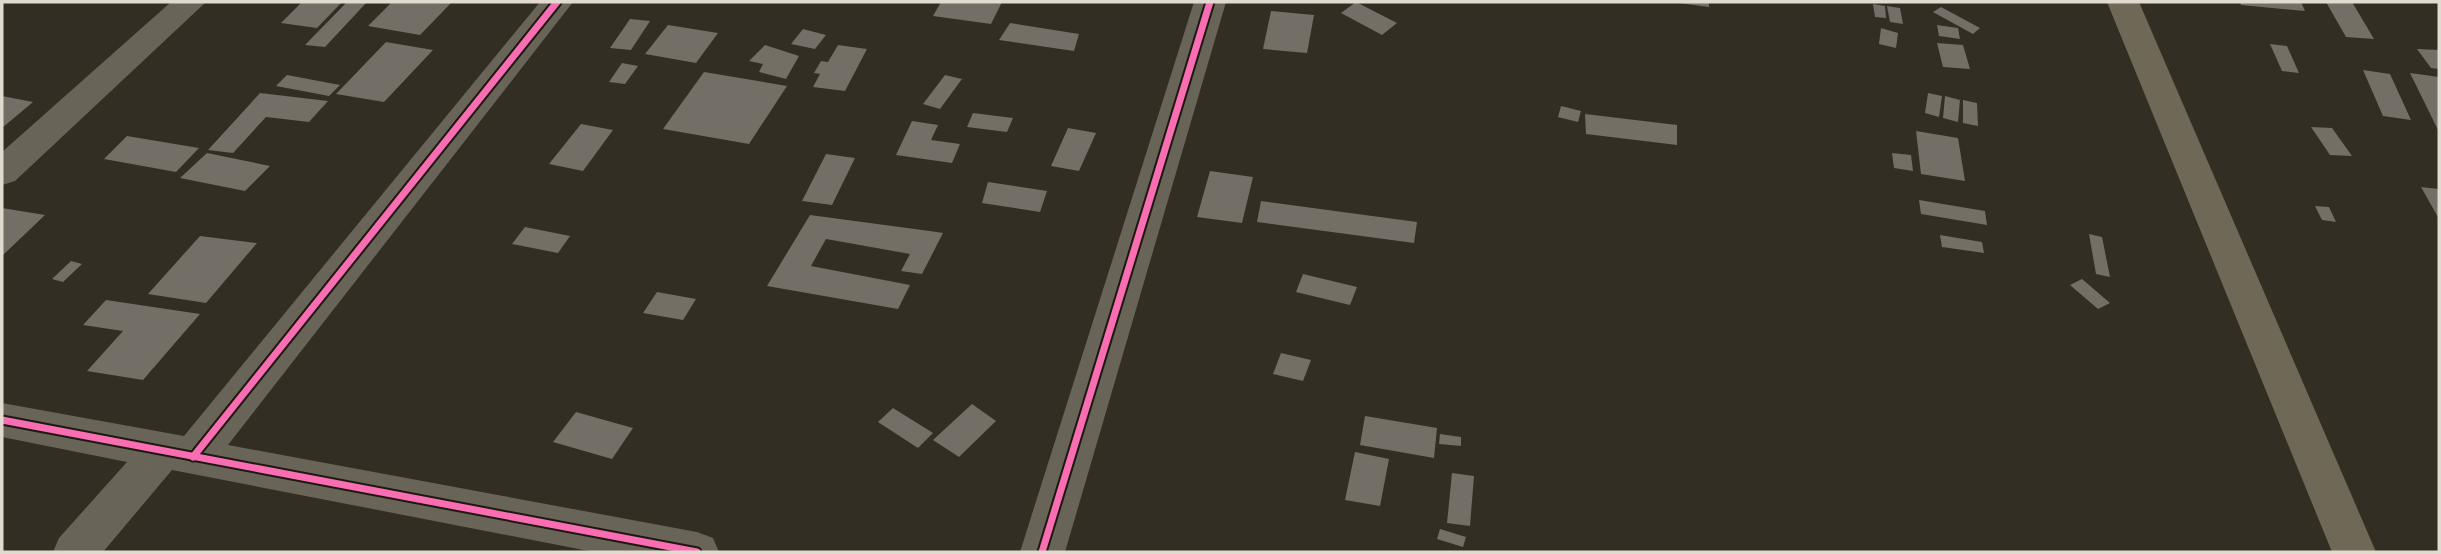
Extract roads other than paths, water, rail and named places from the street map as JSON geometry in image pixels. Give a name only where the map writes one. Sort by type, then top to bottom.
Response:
[{"type":"highway","points":[[2123,2],[2354,552]]},
{"type":"street","points":[[2,172],[190,2]]},
{"type":"street","points":[[75,552],[178,454],[557,2]]},
{"type":"street","points":[[1042,552],[1210,2]]},
{"type":"street","points":[[2,420],[697,552]]}]
